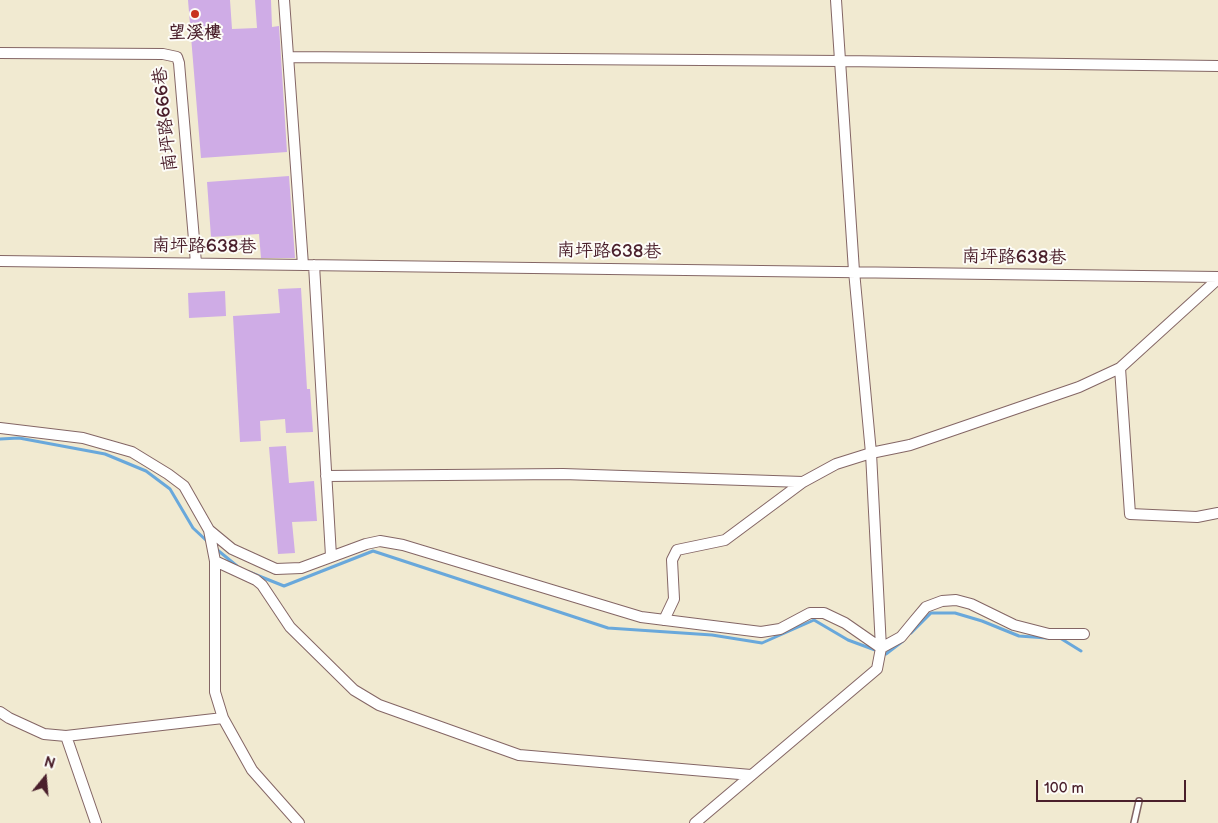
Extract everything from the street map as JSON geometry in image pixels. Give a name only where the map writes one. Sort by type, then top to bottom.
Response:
[{"type":"street","points":[[284,0],[303,265]]},
{"type":"street","points":[[695,823],[877,669],[881,648],[871,453],[854,272],[836,0]]},
{"type":"street","name":"南坪路666巷","points":[[0,53],[163,54],[177,57],[180,73],[196,263]]},
{"type":"street","points":[[288,57],[1218,66]]},
{"type":"street","name":"南坪路638巷","points":[[0,261],[1218,278]]},
{"type":"street","points":[[314,265],[331,556]]},
{"type":"street","points":[[664,620],[674,599],[672,560],[677,550],[725,540],[803,482],[836,464],[871,453],[919,442],[1079,387],[1120,368],[1218,278]]},
{"type":"street","points":[[1120,368],[1130,514],[1197,517],[1218,513]]},
{"type":"street","points":[[0,428],[83,438],[132,452],[184,486],[210,530],[232,549],[276,569],[301,568],[366,544],[380,541],[388,542],[641,617],[761,632],[780,629],[810,613],[824,613],[845,623],[881,648]]},
{"type":"street","points":[[326,476],[563,474],[803,482]]},
{"type":"street","points":[[210,530],[215,561],[215,692],[223,718],[252,770],[299,823]]},
{"type":"street","points":[[215,561],[256,580],[262,585],[290,627],[354,690],[379,705],[519,755],[751,776]]},
{"type":"street","points":[[881,648],[901,636],[926,607],[942,601],[956,600],[972,604],[1014,625],[1049,634],[1084,634]]},
{"type":"street","points":[[0,712],[44,734],[66,736],[223,718]]},
{"type":"street","points":[[66,736],[96,823]]},
{"type":"lane","points":[[1134,823],[1140,801]]},
{"type":"building","points":[[188,0],[230,0],[232,29],[257,28],[255,0],[271,0],[272,27],[279,26],[287,152],[201,158]]},
{"type":"building","points":[[289,176],[295,258],[261,258],[259,234],[211,237],[207,182]]},
{"type":"building","points":[[301,288],[307,389],[310,389],[313,432],[286,433],[285,419],[260,421],[261,441],[240,442],[233,316],[280,313],[278,289]]},
{"type":"building","points":[[225,291],[226,316],[189,318],[188,293]]},
{"type":"building","points":[[286,446],[289,483],[314,481],[317,521],[292,522],[295,553],[278,554],[269,447]]},
{"type":"waterway","points":[[0,439],[19,438],[105,454],[146,471],[170,489],[193,528],[208,542]]},
{"type":"waterway","points":[[215,548],[237,566]]},
{"type":"waterway","points":[[249,572],[284,586],[373,551],[608,628],[712,635],[762,643],[814,620],[848,640],[886,654],[903,641]]},
{"type":"waterway","points":[[911,633],[931,613],[955,613],[982,621],[1019,636],[1047,638]]},
{"type":"waterway","points":[[1060,638],[1081,651]]},
{"type":"place","name":"望溪樓","points":[[195,14]]}]
